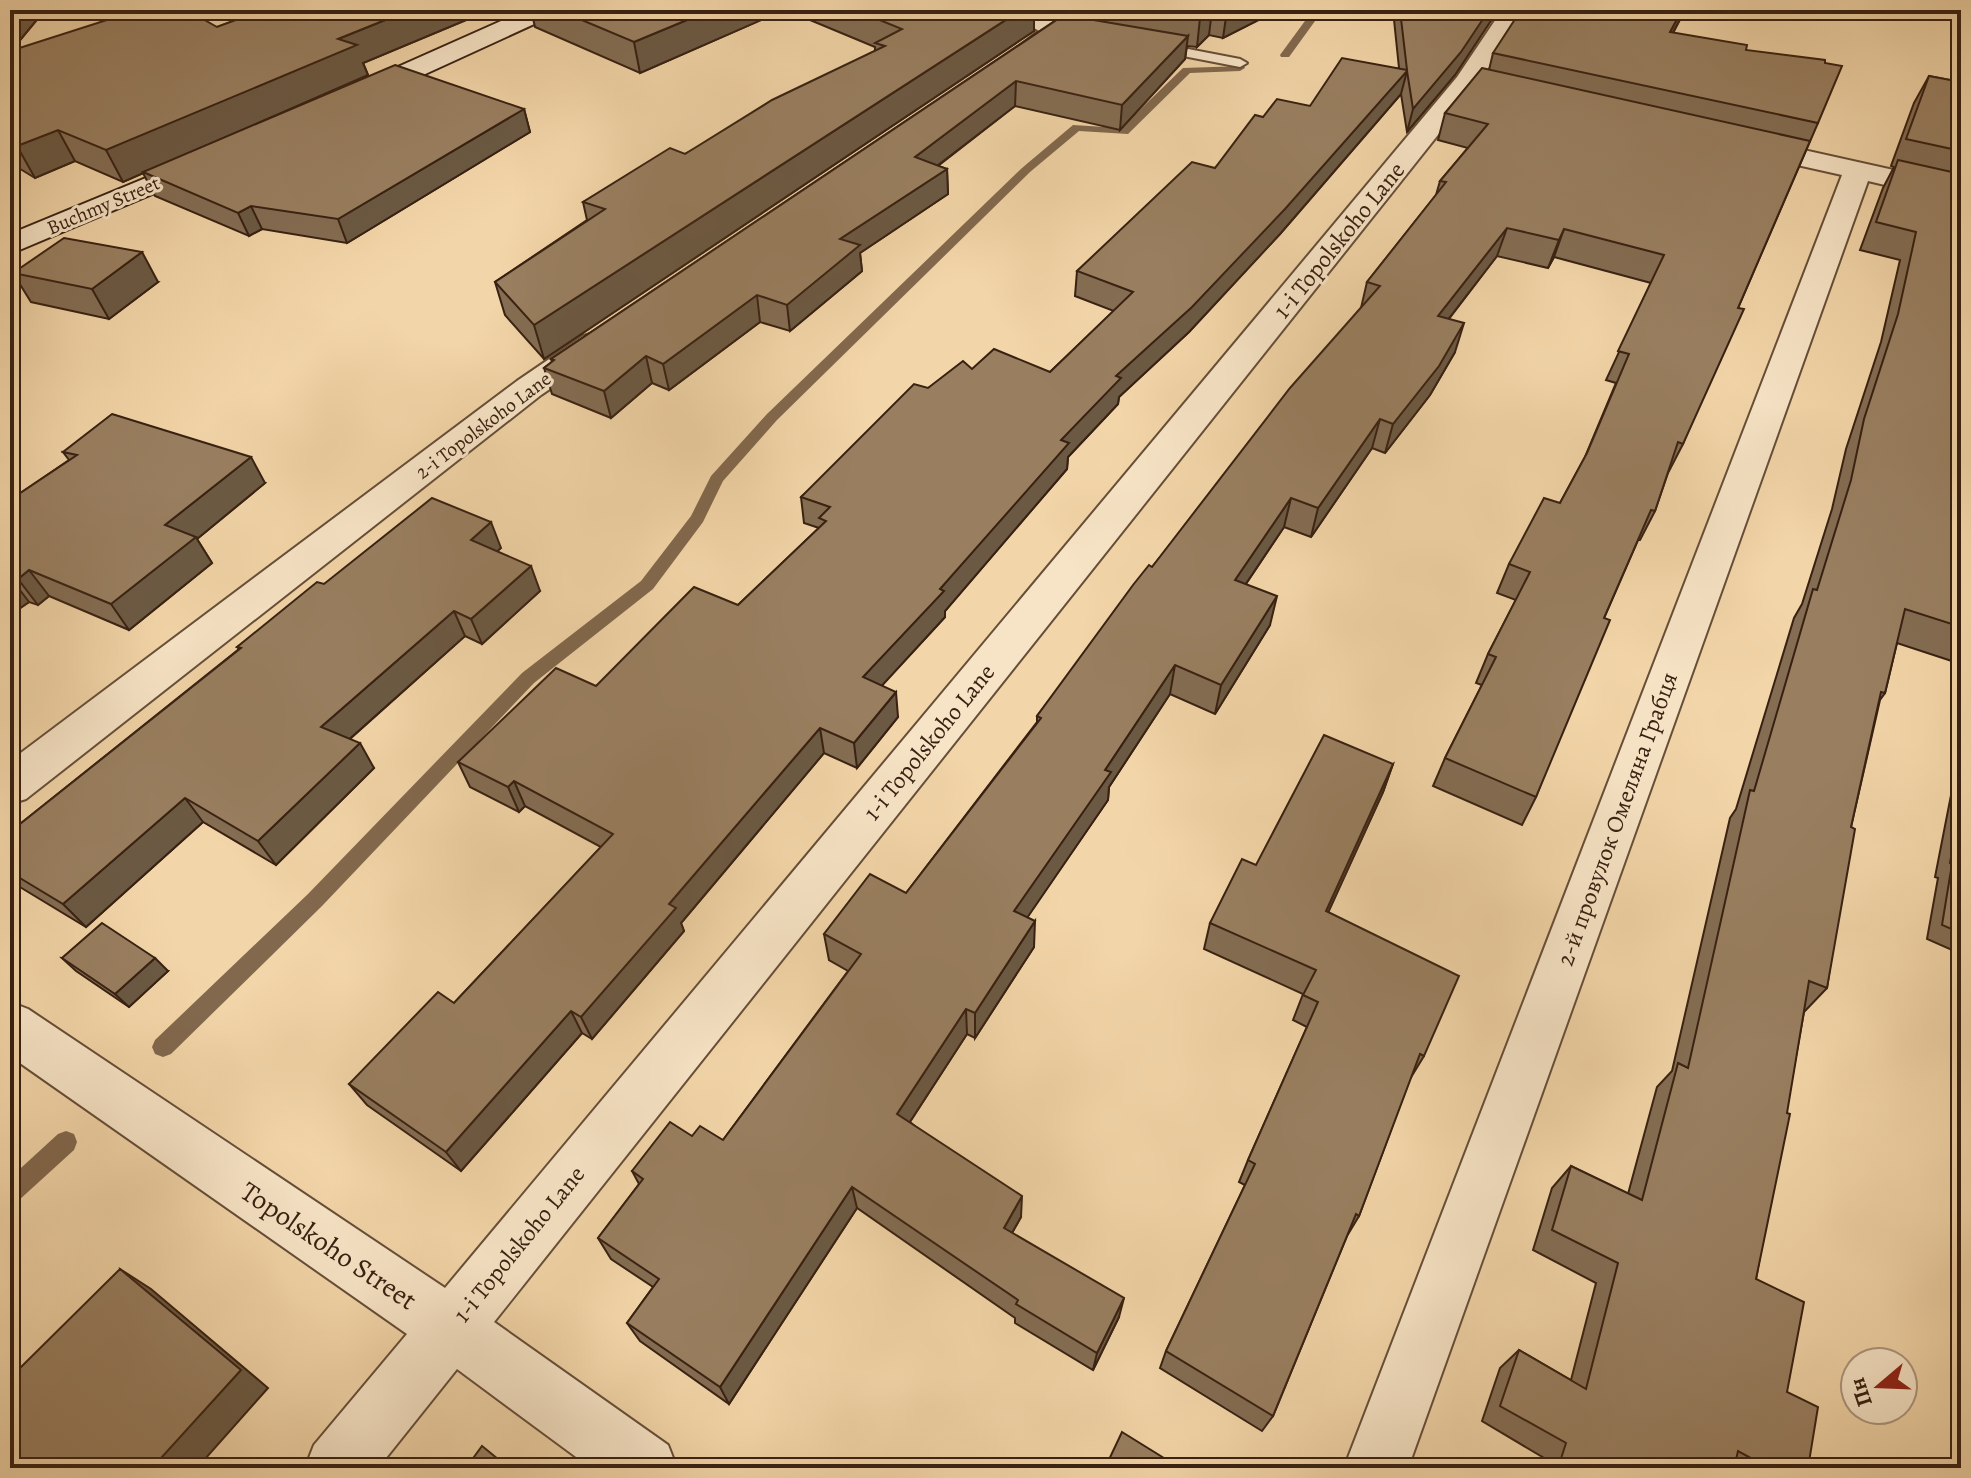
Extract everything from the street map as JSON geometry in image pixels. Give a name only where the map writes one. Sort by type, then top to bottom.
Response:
[{"type":"street","points":[[336,105],[546,10]]},
{"type":"street","points":[[990,75],[1062,31],[1018,10]]},
{"type":"street","name":"1-i Topolskoho Lane","points":[[337,1468],[1482,86],[1514,10]]},
{"type":"street","points":[[1723,140],[1961,194]]},
{"type":"street","name":"Buchmy Street","points":[[10,245],[223,154]]},
{"type":"street","name":"2-й провулок Омеляна Грабця","points":[[1376,1468],[1858,171]]},
{"type":"street","name":"2-i Topolskoho Lane","points":[[10,786],[529,388],[621,325]]},
{"type":"street","name":"Topolskoho Street","points":[[10,1026],[451,1328],[645,1468]]},
{"type":"lane","points":[[1136,43],[1240,63]]},
{"type":"building","points":[[138,10],[187,10],[217,27],[263,10],[410,10],[338,39],[357,45],[106,150],[58,130],[17,146],[10,142],[10,51]]},
{"type":"building","points":[[558,10],[711,10],[634,42]]},
{"type":"building","points":[[855,10],[1021,10],[534,325],[495,282],[605,209],[583,202],[670,148],[685,154],[772,100],[885,46],[875,43],[902,29]]},
{"type":"building","points":[[1154,10],[1207,10],[1200,18]]},
{"type":"building","points":[[1400,10],[1489,10],[1461,52],[1413,109],[1407,71],[1285,209],[1192,307],[1116,376],[1121,378],[1061,440],[1069,443],[940,589],[944,591],[863,677],[896,692],[854,743],[820,728],[669,904],[676,908],[581,1017],[571,1011],[446,1152],[349,1084],[438,992],[454,1003],[613,834],[514,781],[508,787],[458,762],[556,668],[596,686],[694,587],[738,605],[826,521],[819,518],[830,507],[801,497],[914,384],[928,388],[963,361],[972,369],[994,349],[1050,372],[1133,292],[1077,271],[1192,162],[1215,168],[1255,115],[1263,117],[1277,99],[1310,106],[1342,58],[1407,70]]},
{"type":"building","points":[[1521,10],[1682,10],[1670,32],[1747,45],[1746,50],[1825,60],[1825,63],[1842,66],[1818,123],[1493,53]]},
{"type":"building","points":[[1064,15],[1188,36],[1122,105],[1016,81],[915,157],[947,169],[840,239],[860,245],[787,305],[757,295],[663,364],[646,356],[604,391],[544,368],[554,360],[551,359]]},
{"type":"building","points":[[395,65],[524,109],[338,219],[251,206],[238,213],[143,172]]},
{"type":"building","points":[[1482,68],[1810,141],[1738,308],[1744,309],[1683,444],[1678,442],[1655,511],[1651,510],[1604,618],[1610,620],[1536,797],[1445,758],[1496,657],[1488,654],[1530,572],[1509,564],[1544,498],[1560,503],[1587,453],[1629,354],[1618,351],[1664,255],[1564,229],[1559,240],[1507,228],[1438,316],[1464,323],[1439,366],[1393,424],[1380,419],[1318,508],[1291,498],[1235,580],[1277,596],[1221,685],[1175,665],[1105,770],[1111,772],[1014,911],[1035,921],[975,1013],[966,1009],[897,1114],[1022,1196],[1004,1228],[1124,1298],[1097,1353],[1016,1304],[1018,1300],[852,1187],[720,1387],[627,1323],[659,1279],[598,1238],[643,1179],[632,1171],[670,1122],[692,1136],[700,1126],[723,1140],[861,954],[824,934],[870,874],[906,893],[1041,718],[1037,716],[1133,585],[1149,565],[1152,567],[1290,388],[1380,286],[1367,282],[1446,182],[1440,181],[1488,124],[1445,113]]},
{"type":"building","points":[[1929,76],[1961,82],[1961,151],[1906,139]]},
{"type":"building","points":[[1898,160],[1961,174],[1961,627],[1905,609],[1885,693],[1881,692],[1851,827],[1855,829],[1827,988],[1809,981],[1787,1113],[1790,1114],[1756,1279],[1804,1302],[1787,1392],[1818,1407],[1808,1468],[1769,1468],[1738,1451],[1734,1468],[1558,1468],[1566,1443],[1500,1406],[1519,1350],[1586,1389],[1618,1263],[1552,1230],[1571,1166],[1642,1200],[1678,1063],[1688,1068],[1750,790],[1754,791],[1813,589],[1817,590],[1851,480],[1864,419],[1898,314],[1916,232],[1876,222]]},
{"type":"building","points":[[64,238],[142,252],[92,289],[13,273]]},
{"type":"building","points":[[112,414],[251,457],[165,525],[196,537],[111,604],[29,570],[18,579],[10,576],[10,500],[77,455],[63,452]]},
{"type":"building","points":[[432,498],[491,522],[471,540],[531,566],[471,619],[454,611],[321,727],[360,743],[258,841],[185,798],[63,904],[10,872],[10,832],[241,648],[237,647],[317,582],[324,584]]},
{"type":"building","points":[[1324,735],[1393,764],[1326,911],[1459,976],[1424,1056],[1420,1054],[1359,1216],[1356,1214],[1273,1416],[1166,1351],[1255,1164],[1248,1160],[1318,1002],[1303,995],[1316,970],[1210,923],[1242,859],[1256,865]]},
{"type":"building","points":[[1961,801],[1961,933],[1942,925]]},
{"type":"building","points":[[102,923],[155,958],[115,994],[62,958]]},
{"type":"building","points":[[120,1269],[241,1370],[152,1468],[10,1468],[10,1390],[19,1380],[13,1375]]},
{"type":"building","points":[[1122,1432],[1180,1468],[1105,1468]]},
{"type":"building","points":[[482,1446],[509,1468],[466,1468]]},
{"type":"waterway","points":[[1285,55],[1318,10]]},
{"type":"waterway","points":[[163,1047],[315,900],[528,678],[647,585],[698,518],[716,479],[772,417],[1026,170],[1077,127],[1124,132],[1187,70],[1240,68]]},
{"type":"waterway","points":[[10,1193],[66,1142]]}]
